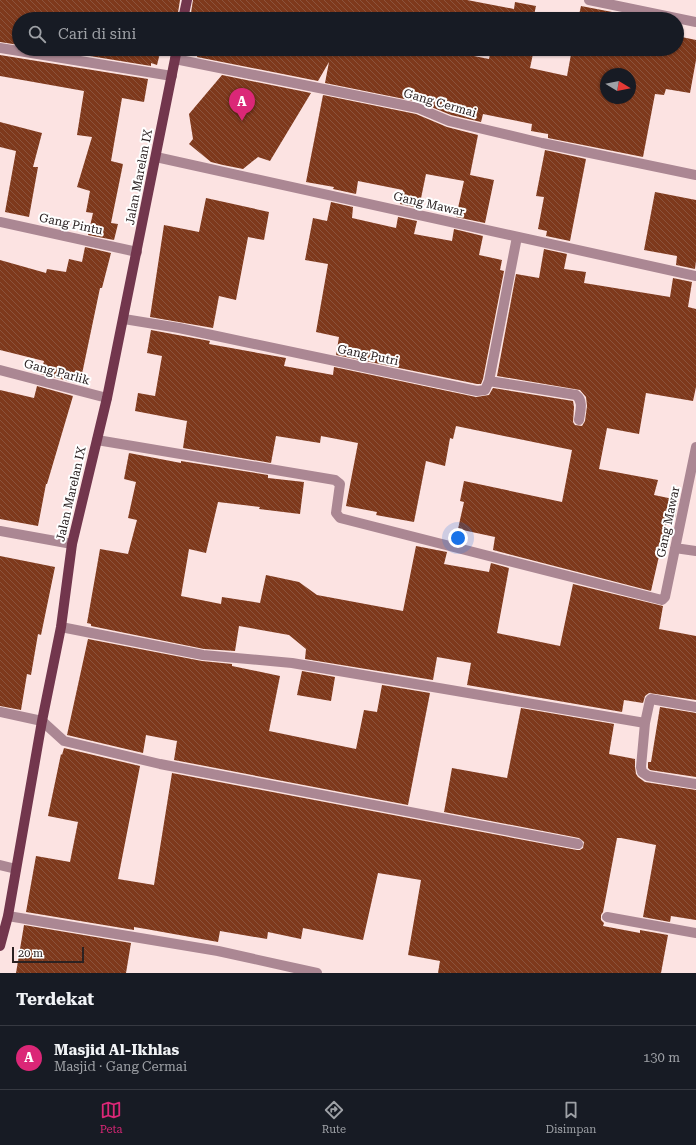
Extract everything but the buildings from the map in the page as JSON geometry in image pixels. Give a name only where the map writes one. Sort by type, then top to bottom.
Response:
[{"type":"main road","points":[[184,12],[187,0]]},
{"type":"main road","name":"Jalan Marelan IX","points":[[0,946],[8,916],[42,721],[61,627],[72,544],[107,398],[124,319],[176,56]]},
{"type":"street","points":[[589,0],[647,12]]},
{"type":"street","points":[[684,20],[696,22]]},
{"type":"street","points":[[0,48],[12,50]]},
{"type":"street","points":[[49,56],[172,76]]},
{"type":"street","name":"Gang Cermai","points":[[185,56],[418,108],[449,121],[542,143],[696,175]]},
{"type":"street","name":"Gang Mawar","points":[[156,157],[696,276]]},
{"type":"street","name":"Gang Pintu","points":[[0,222],[137,252]]},
{"type":"street","points":[[517,237],[489,381],[576,395],[580,398],[581,402],[579,420]]},
{"type":"street","name":"Gang Putri","points":[[124,319],[179,328],[477,391],[484,390],[489,381]]},
{"type":"street","name":"Gang Parlik","points":[[0,370],[107,398]]},
{"type":"street","name":"Gang Mawar","points":[[97,440],[335,480],[340,484],[336,513],[340,518],[662,600],[665,597],[675,548],[693,477],[696,447]]},
{"type":"street","points":[[0,531],[72,544]]},
{"type":"street","points":[[675,548],[696,552]]},
{"type":"street","points":[[61,627],[203,655],[292,663],[645,723]]},
{"type":"street","points":[[696,707],[652,699],[649,702],[645,723],[641,767],[642,772],[648,776],[696,784]]},
{"type":"street","points":[[0,712],[42,721],[64,741],[160,764],[578,844]]},
{"type":"street","points":[[0,865],[16,869]]},
{"type":"street","points":[[8,916],[218,951],[317,973]]},
{"type":"street","points":[[607,917],[696,933]]},
{"type":"place","name":"Masjid Al-Ikhlas","points":[[242,121]]}]
